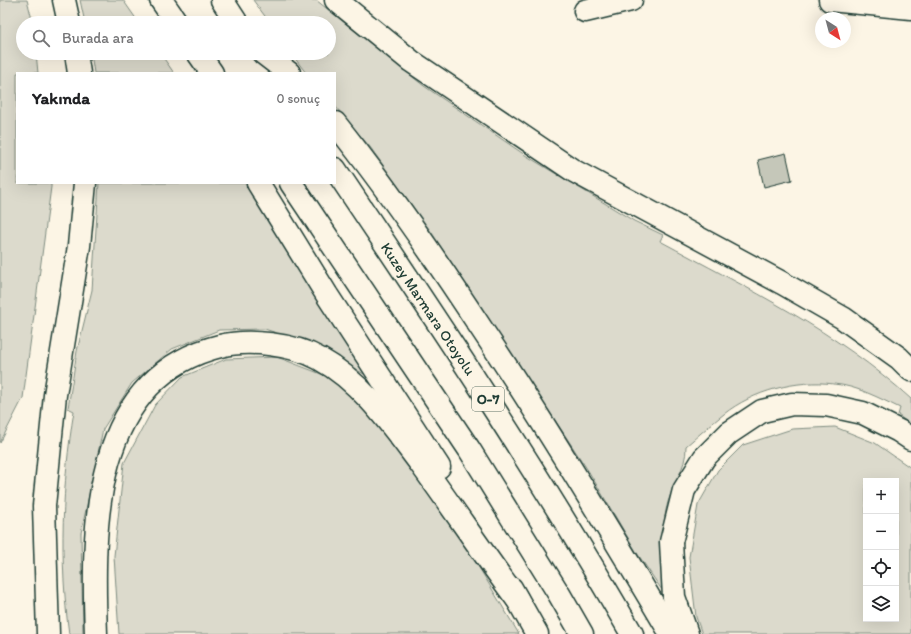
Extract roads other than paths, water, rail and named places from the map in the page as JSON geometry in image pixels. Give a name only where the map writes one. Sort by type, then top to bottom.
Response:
[{"type":"main road","points":[[64,0],[67,16]]},
{"type":"main road","points":[[161,0],[172,16]]},
{"type":"main road","points":[[222,0],[233,16]]},
{"type":"main road","points":[[336,0],[411,61],[574,170],[782,283],[843,318],[899,358],[911,370]]},
{"type":"main road","points":[[585,11],[631,0]]},
{"type":"main road","points":[[830,0],[904,5]]},
{"type":"main road","points":[[77,60],[79,72]]},
{"type":"main road","points":[[195,60],[201,72]]},
{"type":"main road","points":[[203,60],[211,72]]},
{"type":"main road","points":[[262,60],[270,72]]},
{"type":"main road","points":[[272,60],[288,72]]},
{"type":"main road","points":[[336,124],[382,182],[428,248],[504,363],[598,511],[671,634]]},
{"type":"main road","name":"Kuzey Marmara Otoyolu","points":[[336,171],[484,393],[553,500],[632,634]]},
{"type":"main road","points":[[48,634],[44,506],[56,395],[79,246],[85,184]]},
{"type":"main road","points":[[259,184],[327,295],[441,470],[482,536],[537,634]]},
{"type":"main road","points":[[292,184],[468,448],[551,581],[582,634]]},
{"type":"main road","points":[[96,634],[93,569],[102,480],[114,441],[132,406],[151,382],[173,365],[201,351],[229,344],[256,343],[290,348],[320,358],[348,379],[401,438],[517,600]]},
{"type":"main road","points":[[687,634],[674,597],[672,542],[684,490],[704,458],[729,433],[762,411],[792,404],[826,405],[863,412],[899,430],[911,440]]}]
